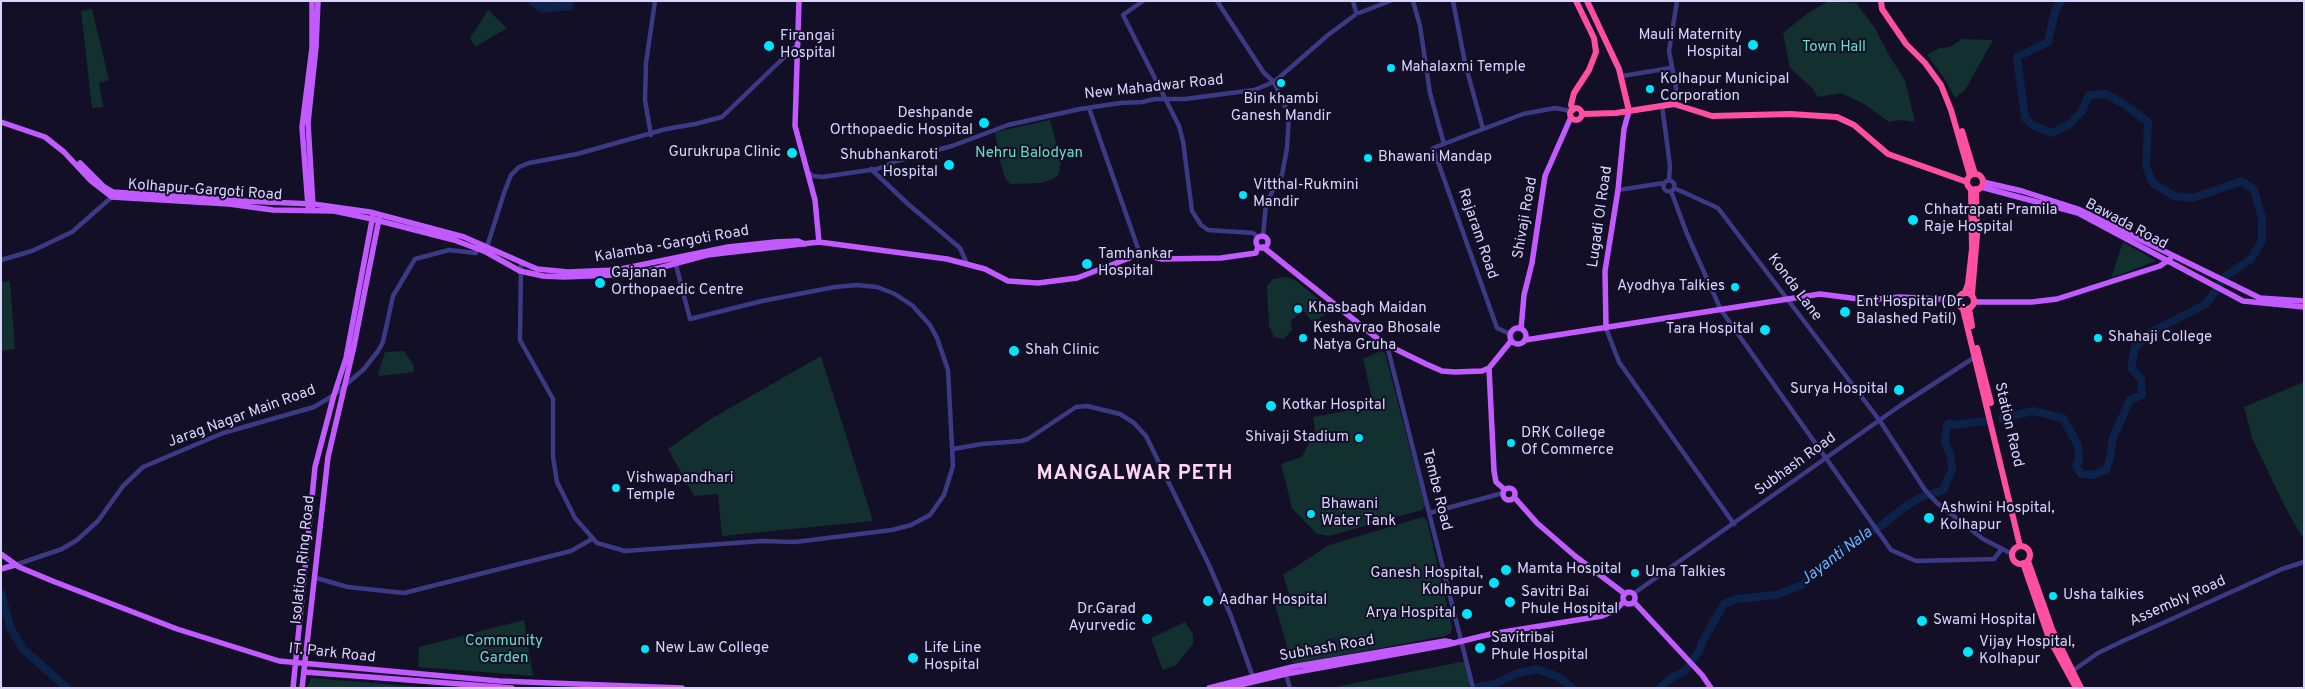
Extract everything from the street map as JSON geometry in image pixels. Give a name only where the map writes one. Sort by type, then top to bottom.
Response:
[{"type":"highway","points":[[1576,1],[1594,38],[1596,52],[1589,70],[1571,100],[1572,113],[1578,120],[1582,114]]},
{"type":"highway","points":[[1587,1],[1622,76],[1629,111]]},
{"type":"highway","points":[[1882,1],[1906,40],[1927,60],[1944,83],[1955,109],[1975,183],[1977,235],[1972,294],[1975,302],[1966,309]]},
{"type":"highway","points":[[1582,114],[1629,111],[1674,104],[1712,116],[1790,114],[1837,117],[1854,125],[1888,154],[1975,183]]},
{"type":"highway","points":[[1572,113],[1578,108],[1582,114]]},
{"type":"highway","points":[[1975,183],[1972,249],[1968,284],[1958,300],[1959,305],[1966,309],[1975,357],[2021,546],[2029,551],[2023,562]]},
{"type":"highway","points":[[1964,292],[1972,294]]},
{"type":"highway","name":"Station Raod","points":[[1966,309],[2021,546]]},
{"type":"highway","points":[[2021,546],[2015,548],[2012,554],[2013,558],[2023,562],[2076,688]]},
{"type":"highway","points":[[2070,672],[2081,688]]},
{"type":"main road","points":[[311,211],[302,127],[312,42],[312,1]]},
{"type":"main road","points":[[310,204],[308,123],[316,47],[318,1]]},
{"type":"main road","points":[[799,1],[794,93],[795,126],[815,200],[819,242]]},
{"type":"main road","name":"Lugadi Ol Road","points":[[1606,328],[1605,271],[1618,190],[1624,129],[1629,111]]},
{"type":"main road","name":"Shivaji Road","points":[[1521,328],[1524,296],[1532,263],[1545,176],[1572,113]]},
{"type":"main road","name":"Kalamba -Gargoti Road","points":[[1,120],[49,135],[110,191],[310,204],[376,217],[487,250],[537,269],[568,272],[601,271],[632,267],[728,247],[775,242],[798,242],[805,244]]},
{"type":"main road","name":"Kolhapur-Gargoti Road","points":[[1,120],[45,137],[64,152],[90,180],[112,197],[334,211],[376,217]]},
{"type":"main road","name":"Bawada Road","points":[[1975,183],[2011,188],[2078,209],[2260,298],[2304,301]]},
{"type":"main road","name":"Bawada Road","points":[[1975,183],[2078,213],[2244,301],[2304,307]]},
{"type":"main road","points":[[294,688],[315,467],[346,358],[376,217]]},
{"type":"main road","name":"Isolation Ring Road","points":[[302,688],[316,578],[328,457],[345,385],[376,217]]},
{"type":"main road","points":[[1140,254],[1162,258],[1221,258],[1259,249],[1267,242],[1260,236],[1256,241],[1259,249],[1387,345],[1413,359],[1442,371],[1462,372],[1489,368],[1511,341],[1510,334],[1513,329],[1521,328],[1526,334],[1525,340]]},
{"type":"main road","name":"Kalamba -Gargoti Road","points":[[487,250],[520,271],[544,276],[564,277],[637,274],[716,254],[819,242],[947,258],[985,269],[1008,281],[1038,283],[1077,278],[1140,254]]},
{"type":"main road","points":[[1975,302],[2032,302],[2057,299],[2160,266],[2169,262],[2172,255]]},
{"type":"main road","points":[[1511,341],[1518,345],[1525,340],[1820,294],[1867,300],[1900,297],[1958,300]]},
{"type":"main road","points":[[1489,368],[1496,482],[1504,491],[1507,500],[1514,497]]},
{"type":"main road","points":[[1504,491],[1510,488],[1513,489],[1514,497],[1537,523],[1625,594],[1633,594],[1634,602],[1702,675],[1711,688]]},
{"type":"main road","name":"IT. Park Road","points":[[1,554],[15,565],[178,629],[279,661],[305,665],[499,682],[682,688]]},
{"type":"main road","name":"Jarag Nagar Main Road","points":[[1,569],[15,565]]},
{"type":"main road","points":[[1625,594],[1624,601],[1628,604],[1634,602]]},
{"type":"main road","name":"Subhash Road","points":[[1209,688],[1451,642],[1602,616],[1616,610],[1624,601]]},
{"type":"main road","name":"Subhash Road","points":[[1228,688],[1314,663],[1445,641],[1451,642]]},
{"type":"main road","name":"IT. Park Road","points":[[304,672],[512,688]]},
{"type":"street","points":[[652,135],[645,100],[646,63],[655,1]]},
{"type":"street","points":[[1142,1],[1123,15],[1179,126],[1183,141],[1192,210],[1197,220],[1208,230],[1252,233],[1260,236],[1266,204],[1282,175],[1287,148],[1289,114],[1274,82],[1264,73],[1217,1]]},
{"type":"street","points":[[1274,82],[1328,35],[1356,14],[1390,1]]},
{"type":"street","points":[[1413,1],[1420,26],[1430,93],[1444,144],[1532,112],[1555,108],[1572,113]]},
{"type":"street","points":[[1453,1],[1465,62],[1484,128]]},
{"type":"street","points":[[1674,104],[1676,88],[1669,51],[1677,1]]},
{"type":"street","points":[[1354,2],[1356,14]]},
{"type":"street","points":[[487,250],[511,175],[519,167],[529,163],[577,154],[652,135],[666,129],[722,117],[798,44]]},
{"type":"street","points":[[1622,76],[1671,68]]},
{"type":"street","name":"New Mahadwar Road","points":[[807,171],[813,176],[822,177],[871,169],[952,146],[1008,125],[1089,108],[1165,98],[1185,99],[1254,90],[1274,82]]},
{"type":"street","points":[[1662,105],[1670,166],[1665,189],[1672,190]]},
{"type":"street","points":[[1089,108],[1140,254]]},
{"type":"street","name":"Rajaram Road","points":[[1444,144],[1433,148],[1497,328],[1510,334]]},
{"type":"street","points":[[871,169],[908,204],[960,248],[968,264]]},
{"type":"street","points":[[1618,190],[1674,182],[1672,190],[1687,234],[1721,310],[1891,550],[1916,561],[1994,559],[2001,550]]},
{"type":"street","name":"Konda Lane","points":[[1672,190],[1718,208],[1880,421],[1925,490],[1938,504],[1978,536],[2001,550],[2012,554]]},
{"type":"street","points":[[1,260],[32,251],[72,232],[118,192]]},
{"type":"street","name":"Jarag Nagar Main Road","points":[[15,565],[62,548],[77,540],[98,521],[123,486],[143,467],[232,430],[314,407],[334,395],[364,370],[378,351],[383,342],[393,296],[415,259],[448,250],[476,254]]},
{"type":"street","points":[[521,263],[520,340],[553,399],[553,457],[557,482],[575,518],[592,539],[608,548],[625,551],[762,541],[795,542],[857,536],[902,528],[930,515],[944,495],[952,474],[953,449],[947,364],[930,325],[913,306],[902,297],[869,285],[845,286],[762,301],[690,319],[676,265]]},
{"type":"street","points":[[1606,328],[1619,362],[1734,524]]},
{"type":"street","name":"Tembe Road","points":[[1387,345],[1473,688]]},
{"type":"street","name":"Subhash Road","points":[[1633,594],[1826,457],[1975,357]]},
{"type":"street","points":[[953,449],[1028,439],[1076,407],[1087,406],[1120,414],[1134,423],[1150,445],[1209,564],[1231,616],[1254,679]]},
{"type":"street","points":[[1429,513],[1504,491]]},
{"type":"street","points":[[316,578],[348,587],[404,594],[571,551],[592,539]]},
{"type":"street","name":"Assembly Road","points":[[2070,672],[2098,653],[2123,640],[2282,569],[2304,562]]},
{"type":"street","points":[[1286,674],[1290,688]]},
{"type":"green space","name":"Town Hall","points":[[1829,1],[1856,3],[1875,28],[1905,80],[1915,122],[1901,120],[1889,122],[1864,104],[1841,93],[1818,97],[1812,88],[1790,68],[1783,33],[1808,13]]},
{"type":"green space","points":[[92,9],[109,80],[99,83],[103,107],[92,108],[81,11]]},
{"type":"green space","points":[[488,10],[507,28],[475,47],[470,38]]},
{"type":"green space","points":[[1962,39],[1993,40],[1965,90],[1955,98],[1944,78],[1927,55],[1940,48],[1950,47]]},
{"type":"green space","name":"Nehru Balodyan","points":[[1050,120],[1061,161],[1059,174],[1053,179],[1042,183],[1010,184],[1005,178],[1000,161],[995,132]]},
{"type":"green space","points":[[2123,242],[2156,261],[2111,278]]},
{"type":"green space","name":"Khasbagh Maidan","points":[[1287,277],[1295,280],[1328,307],[1327,313],[1313,323],[1304,311],[1291,320],[1292,330],[1284,339],[1274,337],[1269,326],[1267,286],[1273,279]]},
{"type":"green space","points":[[10,281],[15,349],[1,351],[1,282]]},
{"type":"green space","points":[[404,351],[413,364],[414,372],[379,376],[385,352]]},
{"type":"green space","name":"Shivaji Stadium","points":[[1381,351],[1385,353],[1425,506],[1422,510],[1329,536],[1317,534],[1292,508],[1281,464],[1302,457],[1315,431],[1313,417],[1374,406],[1363,359]]},
{"type":"green space","points":[[821,356],[873,521],[722,536],[718,494],[694,496],[668,449],[709,420]]},
{"type":"green space","points":[[2304,382],[2304,540],[2284,505],[2252,438],[2244,407]]},
{"type":"green space","points":[[1423,517],[1427,520],[1452,627],[1451,633],[1445,636],[1295,664],[1291,661],[1274,601],[1290,597],[1283,575],[1329,545]]},
{"type":"green space","name":"Community Garden","points":[[524,620],[533,676],[418,667],[419,647]]},
{"type":"green space","points":[[1185,622],[1193,634],[1193,644],[1176,665],[1163,670],[1151,638]]},
{"type":"green space","points":[[1466,661],[1473,688],[1330,688]]},
{"type":"green space","points":[[311,678],[421,687],[421,688],[307,688]]},
{"type":"water","points":[[525,1],[574,1],[572,10],[541,13]]},
{"type":"water","points":[[1336,637],[1339,648],[1319,652],[1317,645],[1330,642],[1330,639]]},
{"type":"waterway","name":"Jayanti Nala","points":[[2002,418],[2033,411],[2063,418],[2078,445],[2079,460],[2076,466],[2081,474],[2093,475],[2106,470],[2111,455],[2112,440],[2130,400],[2142,395],[2141,379],[2131,368],[2135,347],[2151,332],[2206,304],[2226,276],[2251,259],[2262,240],[2262,218],[2254,190],[2242,181],[2193,198],[2174,196],[2153,183],[2146,166],[2148,122],[2124,104],[2106,94],[2089,95],[2082,111],[2068,125],[2052,133],[2034,126],[2025,118],[2017,57],[2048,42],[2055,11],[2061,1]]},
{"type":"waterway","name":"Jayanti Nala","points":[[1660,688],[1671,678],[1685,671],[1699,651],[1702,642],[1724,604],[1737,599],[1776,595],[1802,585],[1836,553],[1882,525],[1921,497],[1943,490],[1952,470],[1951,457],[1945,441],[1947,425],[1949,423],[1953,425],[1986,421]]},
{"type":"waterway","name":"Jayanti Nala","points":[[1,593],[11,629],[22,648],[67,688]]},
{"type":"waterway","name":"Jayanti Nala","points":[[1471,688],[1494,684],[1518,673],[1537,669],[1559,677],[1572,688]]},
{"type":"place","name":"Mauli Maternity Hospital","points":[[1753,45]]},
{"type":"place","name":"Firangai Hospital","points":[[769,46]]},
{"type":"place","name":"Mahalaxmi Temple","points":[[1391,68]]},
{"type":"place","name":"Bin khambi Ganesh Mandir","points":[[1281,83]]},
{"type":"place","name":"Kolhapur Municipal Corporation","points":[[1650,89]]},
{"type":"place","name":"Deshpande Orthopaedic Hospital","points":[[984,123]]},
{"type":"place","name":"Gurukrupa Clinic","points":[[792,153]]},
{"type":"place","name":"Bhawani Mandap","points":[[1368,158]]},
{"type":"place","name":"Shubhankaroti Hospital","points":[[949,165]]},
{"type":"place","name":"Vitthal-Rukmini Mandir","points":[[1243,195]]},
{"type":"place","name":"Chhatrapati Pramila Raje Hospital","points":[[1913,220]]},
{"type":"place","name":"Tamhankar Hospital","points":[[1087,264]]},
{"type":"place","name":"Gajanan Orthopaedic Centre","points":[[600,283]]},
{"type":"place","name":"Ayodhya Talkies","points":[[1735,287]]},
{"type":"place","name":"Khasbagh Maidan","points":[[1298,309]]},
{"type":"place","name":"Ent Hospital (Dr. Balashed Patil)","points":[[1845,312]]},
{"type":"place","name":"Tara Hospital","points":[[1765,330]]},
{"type":"place","name":"Keshavrao Bhosale Natya Gruha","points":[[1303,338]]},
{"type":"place","name":"Shahaji College","points":[[2098,338]]},
{"type":"place","name":"Shah Clinic","points":[[1014,351]]},
{"type":"place","name":"Surya Hospital","points":[[1899,390]]},
{"type":"place","name":"Kotkar Hospital","points":[[1271,406]]},
{"type":"place","name":"Shivaji Stadium","points":[[1359,438]]},
{"type":"place","name":"DRK College Of Commerce","points":[[1511,443]]},
{"type":"place","name":"Vishwapandhari Temple","points":[[616,488]]},
{"type":"place","name":"Bhawani Water Tank","points":[[1311,514]]},
{"type":"place","name":"Ashwini Hospital, Kolhapur","points":[[1929,518]]},
{"type":"place","name":"Mamta Hospital","points":[[1506,570]]},
{"type":"place","name":"Uma Talkies","points":[[1635,573]]},
{"type":"place","name":"Ganesh Hospital, Kolhapur","points":[[1494,583]]},
{"type":"place","name":"Usha talkies","points":[[2053,596]]},
{"type":"place","name":"Aadhar Hospital","points":[[1208,601]]},
{"type":"place","name":"Savitri Bai Phule Hospital","points":[[1510,602]]},
{"type":"place","name":"Arya Hospital","points":[[1467,614]]},
{"type":"place","name":"Dr.Garad Ayurvedic","points":[[1147,619]]},
{"type":"place","name":"Swami Hospital","points":[[1922,621]]},
{"type":"place","name":"Savitribai Phule Hospital","points":[[1480,648]]},
{"type":"place","name":"New Law College","points":[[645,649]]},
{"type":"place","name":"Vijay Hospital, Kolhapur","points":[[1968,652]]},
{"type":"place","name":"Life Line Hospital","points":[[913,658]]},
{"type":"district","name":"MANGALWAR PETH","points":[[1135,475]]}]
